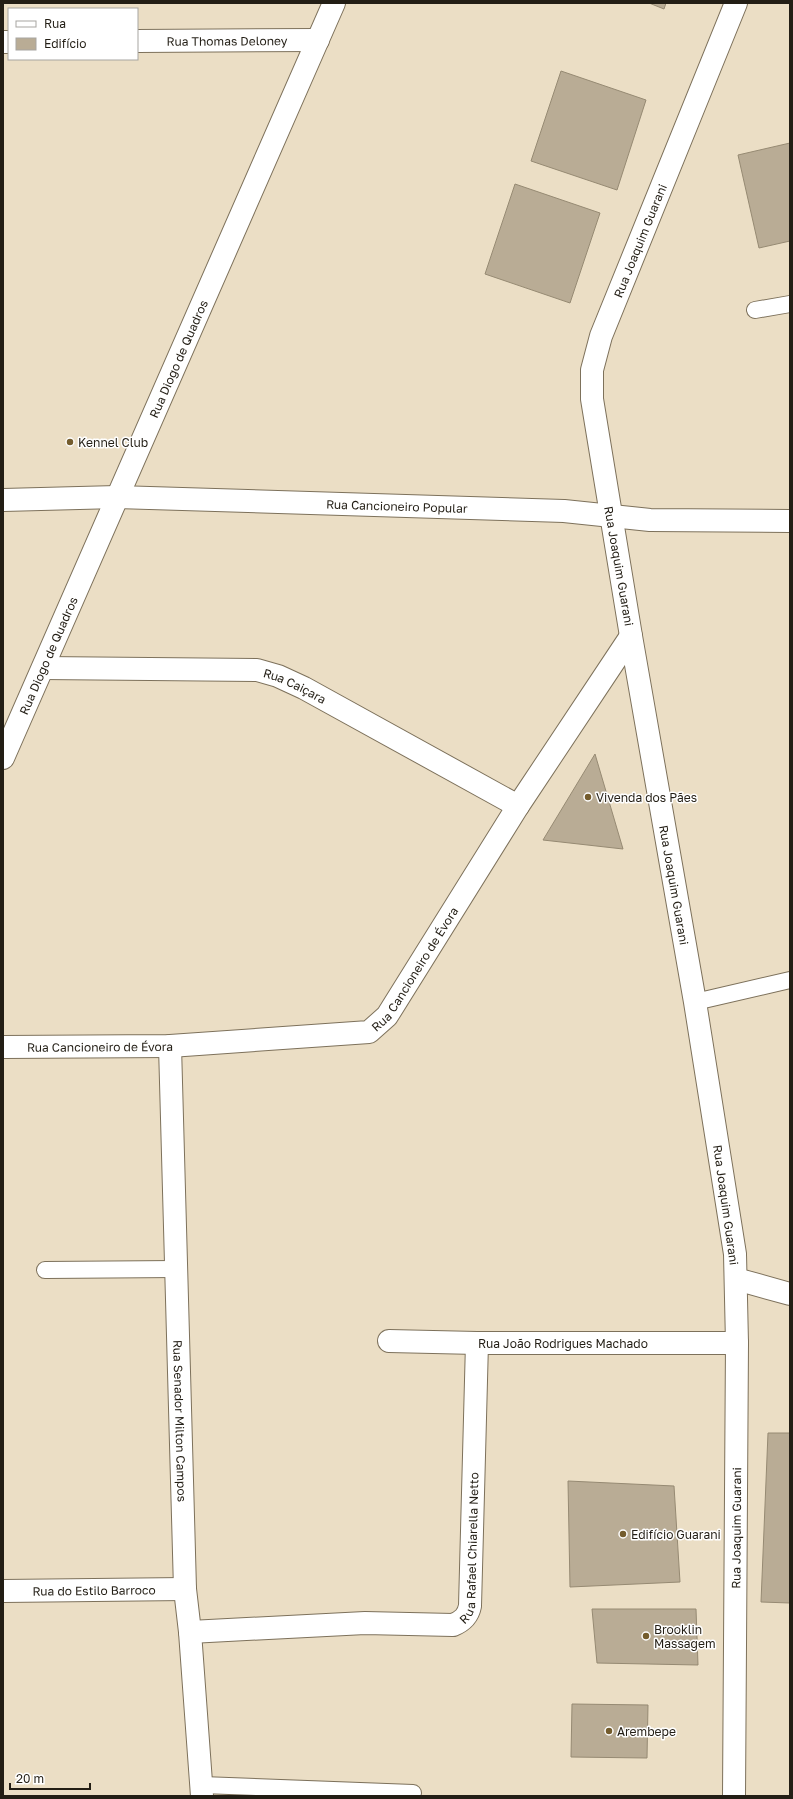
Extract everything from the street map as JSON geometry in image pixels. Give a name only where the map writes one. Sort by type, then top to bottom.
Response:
[{"type":"street","name":"Rua Diogo de Quadros","points":[[3,758],[334,3]]},
{"type":"street","name":"Rua Joaquim Guarani","points":[[734,1796],[735,1254],[695,1002],[610,516],[592,399],[592,370],[601,336],[736,3]]},
{"type":"street","name":"Rua Thomas Deloney","points":[[138,41],[318,40]]},
{"type":"street","name":"Rua Cancioneiro Popular","points":[[3,500],[117,497],[564,511],[650,520],[790,521]]},
{"type":"street","name":"Rua Cancioneiro de Évora","points":[[3,1047],[170,1046],[369,1032],[387,1016],[518,806],[631,636]]},
{"type":"street","name":"Rua Caiçara","points":[[43,668],[257,670],[278,676],[304,688],[518,806]]},
{"type":"street","name":"Rua Senador Milton Campos","points":[[170,1046],[185,1589],[190,1632],[202,1790]]},
{"type":"street","points":[[736,1279],[790,1294]]},
{"type":"street","name":"Rua João Rodrigues Machado","points":[[388,1341],[477,1343],[736,1343]]},
{"type":"street","name":"Rua Rafael Chiarella Netto","points":[[190,1632],[364,1623],[453,1625],[465,1618],[470,1606],[477,1343]]},
{"type":"street","name":"Rua do Estilo Barroco","points":[[3,1591],[185,1589]]},
{"type":"lane","points":[[755,310],[790,304]]},
{"type":"lane","points":[[695,1002],[790,980]]},
{"type":"lane","points":[[45,1270],[176,1269]]},
{"type":"lane","points":[[202,1790],[413,1793]]},
{"type":"building","points":[[649,3],[666,3],[664,9]]},
{"type":"building","points":[[561,71],[646,100],[617,190],[531,161]]},
{"type":"building","points":[[790,143],[790,241],[759,248],[738,155]]},
{"type":"building","points":[[515,184],[600,213],[570,303],[485,274]]},
{"type":"building","name":"Vivenda dos Pães","points":[[595,754],[623,849],[543,840]]},
{"type":"building","points":[[768,1433],[790,1433],[790,1603],[761,1602]]},
{"type":"building","name":"Edifício Guarani","points":[[568,1481],[674,1486],[680,1582],[570,1587]]},
{"type":"building","name":"Brooklin Massagem","points":[[592,1609],[696,1609],[698,1665],[597,1663]]},
{"type":"building","name":"Arembepe","points":[[572,1704],[648,1705],[647,1758],[571,1757]]},
{"type":"place","name":"Kennel Club","points":[[70,442]]},
{"type":"place","name":"Vivenda dos Pães","points":[[588,797]]},
{"type":"place","name":"Edifício Guarani","points":[[623,1534]]},
{"type":"place","name":"Brooklin Massagem","points":[[646,1636]]},
{"type":"place","name":"Arembepe","points":[[609,1731]]}]
